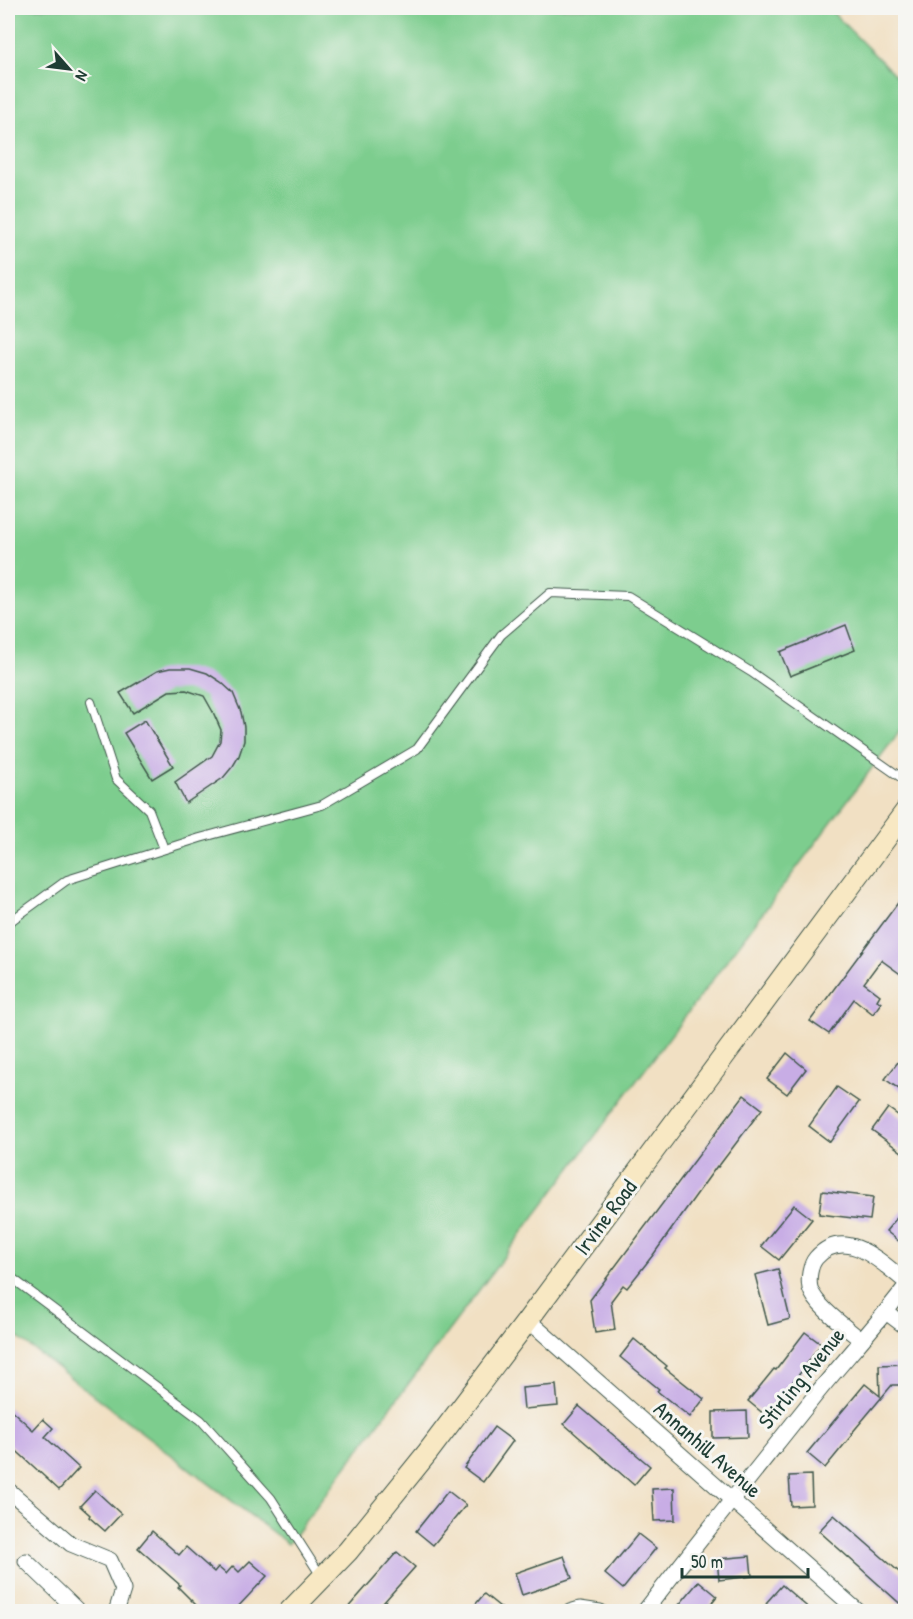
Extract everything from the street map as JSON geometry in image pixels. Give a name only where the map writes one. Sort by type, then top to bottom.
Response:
[{"type":"main road","name":"Irvine Road","points":[[289,1611],[348,1551],[421,1461],[906,811]]},
{"type":"street","points":[[861,1340],[820,1306],[810,1288],[812,1263],[821,1252],[832,1245],[849,1245],[870,1253],[906,1284]]},
{"type":"street","name":"Stirling Avenue","points":[[644,1611],[732,1499],[886,1312],[906,1284]]},
{"type":"street","points":[[886,1312],[906,1327]]},
{"type":"street","name":"Annanhill Avenue","points":[[528,1320],[859,1611]]},
{"type":"street","points":[[8,1490],[71,1544],[110,1560],[123,1590],[116,1611]]},
{"type":"street","points":[[26,1561],[79,1611]]},
{"type":"street","points":[[570,1611],[580,1609],[600,1611]]},
{"type":"lane","points":[[8,923],[67,880],[200,837],[322,805],[417,749],[501,635],[550,593],[628,596],[751,672],[906,781]]},
{"type":"lane","points":[[91,702],[116,779],[149,810],[164,849]]},
{"type":"lane","points":[[8,1275],[201,1420],[271,1498],[321,1578]]},
{"type":"green space","points":[[8,8],[828,8],[905,85],[905,724],[288,1544],[8,1330]]},
{"type":"building","points":[[846,625],[855,650],[790,676],[780,652]]},
{"type":"building","points":[[170,668],[190,668],[207,673],[221,682],[233,693],[244,727],[244,741],[233,766],[223,778],[186,803],[175,782],[212,756],[220,741],[221,730],[204,696],[186,690],[169,691],[133,713],[120,693],[157,671]]},
{"type":"building","points":[[145,720],[173,766],[152,779],[124,733]]},
{"type":"building","points":[[906,892],[906,978],[881,960],[864,983],[880,995],[877,1000],[881,1003],[873,1014],[854,999],[829,1034],[810,1021]]},
{"type":"building","points":[[787,1053],[806,1069],[787,1094],[767,1079]]},
{"type":"building","points":[[898,1062],[906,1067],[906,1094],[885,1079]]},
{"type":"building","points":[[837,1087],[859,1102],[830,1142],[809,1126]]},
{"type":"building","points":[[744,1095],[762,1109],[717,1166],[653,1255],[627,1288],[623,1285],[611,1301],[615,1330],[595,1333],[590,1300]]},
{"type":"building","points":[[888,1108],[906,1121],[906,1155],[872,1130]]},
{"type":"building","points":[[822,1191],[873,1197],[870,1220],[819,1214]]},
{"type":"building","points":[[794,1205],[812,1219],[779,1260],[761,1246]]},
{"type":"building","points":[[906,1207],[906,1247],[886,1231]]},
{"type":"building","points":[[778,1269],[790,1319],[768,1325],[755,1275]]},
{"type":"building","points":[[805,1332],[821,1344],[765,1415],[748,1401],[774,1369],[776,1370]]},
{"type":"building","points":[[634,1339],[667,1366],[665,1368],[704,1399],[690,1417],[620,1357]]},
{"type":"building","points":[[906,1364],[906,1385],[892,1385],[825,1468],[807,1453],[865,1384],[880,1396],[879,1365]]},
{"type":"building","points":[[556,1385],[558,1406],[524,1409],[522,1388]]},
{"type":"building","points":[[579,1406],[650,1466],[634,1485],[564,1424]]},
{"type":"building","points":[[8,1407],[33,1430],[43,1419],[53,1428],[45,1437],[79,1468],[59,1490],[8,1443]]},
{"type":"building","points":[[747,1411],[748,1437],[713,1438],[713,1412]]},
{"type":"building","points":[[494,1427],[513,1441],[483,1482],[464,1468]]},
{"type":"building","points":[[811,1475],[812,1505],[791,1506],[789,1476]]},
{"type":"building","points":[[674,1488],[675,1520],[654,1521],[652,1489]]},
{"type":"building","points":[[95,1490],[121,1514],[105,1531],[80,1506]]},
{"type":"building","points":[[448,1491],[466,1505],[433,1545],[416,1531]]},
{"type":"building","points":[[834,1515],[906,1578],[906,1609],[819,1531]]},
{"type":"building","points":[[152,1531],[179,1555],[186,1547],[214,1572],[218,1567],[226,1574],[233,1566],[239,1572],[250,1561],[267,1576],[234,1611],[191,1611],[196,1605],[178,1587],[180,1585],[138,1548]]},
{"type":"building","points":[[638,1534],[656,1548],[623,1589],[605,1574]]},
{"type":"building","points":[[397,1552],[415,1567],[376,1611],[345,1611]]},
{"type":"building","points":[[564,1556],[572,1578],[522,1595],[515,1573]]},
{"type":"building","points":[[750,1556],[752,1576],[719,1580],[717,1559]]},
{"type":"building","points":[[699,1581],[717,1596],[705,1611],[674,1611]]},
{"type":"building","points":[[782,1585],[812,1611],[775,1611],[766,1603]]},
{"type":"building","points":[[484,1594],[505,1611],[470,1611]]}]
